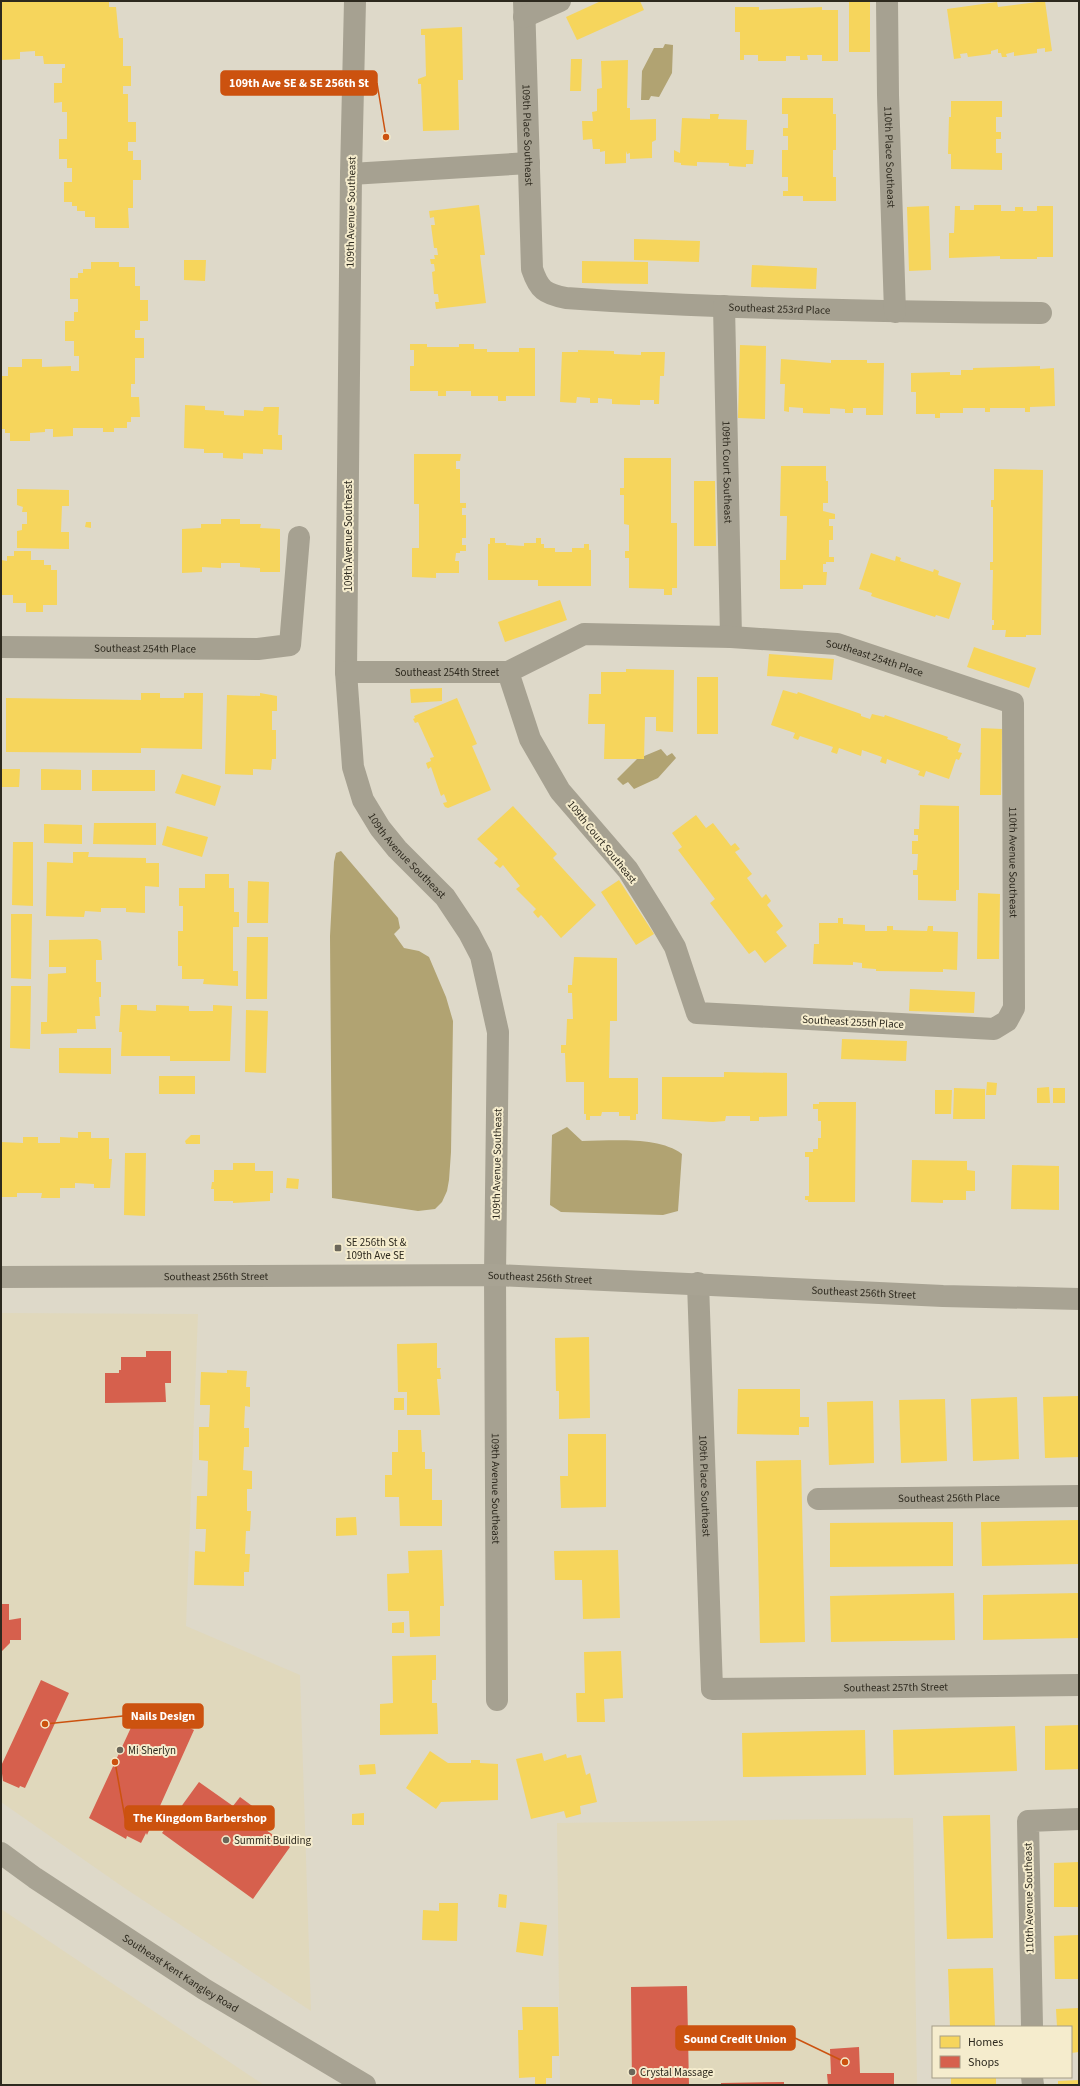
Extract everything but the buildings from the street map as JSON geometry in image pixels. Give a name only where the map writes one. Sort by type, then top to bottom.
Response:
[{"type":"main road","name":"Southeast 256th Street","points":[[1,1277],[495,1275],[698,1283],[943,1296],[1079,1299]]},
{"type":"main road","name":"Southeast Kent Kangley Road","points":[[1,1853],[35,1878],[351,2082]]},
{"type":"street","name":"109th Avenue Southeast","points":[[354,1],[346,672],[353,767],[363,800],[380,828],[397,849],[445,897],[469,933],[481,956],[498,1032],[495,1275],[497,1700]]},
{"type":"street","points":[[524,9],[560,1]]},
{"type":"street","name":"110th Place Southeast","points":[[887,1],[888,95],[895,312]]},
{"type":"street","name":"109th Place Southeast","points":[[524,9],[532,269]]},
{"type":"street","points":[[351,174],[529,163]]},
{"type":"street","name":"Southeast 253rd Place","points":[[532,269],[537,283],[545,292],[566,298],[724,306],[895,312],[1041,312]]},
{"type":"street","name":"109th Court Southeast","points":[[724,306],[731,637]]},
{"type":"street","name":"Southeast 254th Place","points":[[1,647],[258,649],[290,645],[299,537]]},
{"type":"street","name":"Southeast 254th Street","points":[[346,672],[508,672],[584,634],[731,637]]},
{"type":"street","name":"Southeast 254th Place","points":[[731,637],[837,644],[1013,703]]},
{"type":"street","name":"109th Court Southeast","points":[[508,672],[530,739],[560,791],[628,870],[658,918],[675,947],[697,1013]]},
{"type":"street","name":"110th Avenue Southeast","points":[[1007,1021],[1014,1008],[1013,703]]},
{"type":"street","name":"Southeast 255th Place","points":[[697,1013],[994,1029],[1007,1021]]},
{"type":"street","name":"109th Place Southeast","points":[[698,1283],[712,1689]]},
{"type":"street","name":"Southeast 256th Place","points":[[818,1499],[1079,1496]]},
{"type":"street","name":"Southeast 257th Street","points":[[712,1689],[1079,1685]]},
{"type":"street","name":"110th Avenue Southeast","points":[[1032,2026],[1028,1821],[1079,1819]]},
{"type":"shaded area","points":[[665,44],[673,45],[672,73],[659,97],[651,96],[649,100],[641,100],[642,71],[654,48],[663,48]]},
{"type":"shaded area","points":[[661,749],[667,756],[672,753],[676,758],[658,778],[634,789],[628,782],[623,785],[617,779],[637,759]]},
{"type":"shaded area","points":[[341,851],[398,918],[400,928],[394,934],[404,948],[419,951],[429,957],[446,997],[453,1021],[451,1152],[449,1180],[447,1191],[442,1202],[435,1209],[418,1211],[332,1198],[330,936],[334,862],[336,853]]},
{"type":"shaded area","points":[[567,1127],[582,1141],[620,1140],[647,1142],[672,1148],[682,1154],[678,1211],[663,1215],[561,1212],[550,1205],[552,1135]]},
{"type":"shaded area","points":[[1,1313],[198,1314],[186,1626],[300,1675],[311,2011],[123,1887],[1,1802]]},
{"type":"shaded area","points":[[913,1818],[917,2085],[560,2085],[557,1823]]},
{"type":"shaded area","points":[[1,1909],[264,2085],[1,2085]]},
{"type":"place","name":"109th Ave SE & SE 256th St","points":[[386,137]]},
{"type":"place","name":"SE 256th St & 109th Ave SE","points":[[338,1248]]},
{"type":"place","name":"Nails Design","points":[[45,1724]]},
{"type":"place","name":"Mi Sherlyn","points":[[120,1750]]},
{"type":"place","name":"The Kingdom Barbershop","points":[[115,1762]]},
{"type":"place","name":"Summit Building","points":[[226,1840]]},
{"type":"place","name":"Sound Credit Union","points":[[845,2062]]},
{"type":"place","name":"Crystal Massage","points":[[632,2072]]}]
